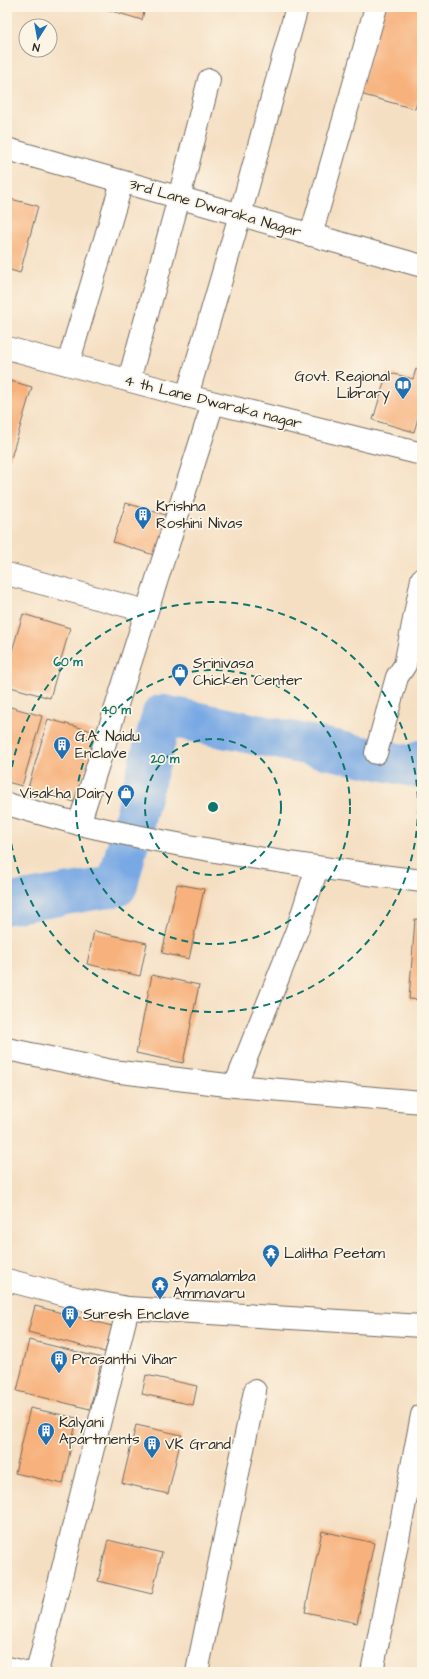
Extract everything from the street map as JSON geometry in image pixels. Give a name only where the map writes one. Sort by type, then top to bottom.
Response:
[{"type":"street","points":[[187,396],[240,215],[297,7]]},
{"type":"street","points":[[311,235],[376,7]]},
{"type":"street","points":[[129,380],[179,198],[209,80]]},
{"type":"street","name":"3rd Lane Dwaraka Nagar","points":[[7,149],[422,266]]},
{"type":"street","points":[[68,364],[122,182]]},
{"type":"street","name":"4 th Lane Dwaraka nagar","points":[[7,348],[213,403],[421,450]]},
{"type":"street","points":[[79,824],[213,403]]},
{"type":"street","points":[[7,574],[146,610]]},
{"type":"street","points":[[376,753],[397,677],[414,667],[422,579]]},
{"type":"street","points":[[7,804],[79,824],[156,840],[317,868],[422,880]]},
{"type":"street","points":[[234,1086],[297,930],[317,868]]},
{"type":"street","points":[[7,1049],[112,1071],[234,1086],[422,1102]]},
{"type":"street","points":[[7,1280],[80,1299],[128,1308],[422,1326]]},
{"type":"street","points":[[37,1672],[128,1308]]},
{"type":"street","points":[[197,1672],[255,1390]]},
{"type":"street","points":[[372,1672],[422,1415]]},
{"type":"street","points":[[7,1668],[23,1672]]},
{"type":"building","points":[[99,7],[145,7],[142,20]]},
{"type":"building","points":[[384,7],[422,7],[422,85],[415,109],[360,94]]},
{"type":"building","points":[[7,198],[38,206],[20,273],[7,269]]},
{"type":"building","points":[[416,369],[422,371],[422,404],[414,432],[373,420],[387,372],[413,379]]},
{"type":"building","points":[[7,380],[32,387],[11,458],[7,456]]},
{"type":"building","name":"Krishna Roshini Nivas","points":[[126,503],[172,517],[160,557],[113,542]]},
{"type":"building","points":[[23,614],[70,628],[50,698],[7,686],[7,668]]},
{"type":"building","points":[[7,706],[42,716],[22,786],[7,782]]},
{"type":"building","name":"G.A. Naidu Enclave","points":[[48,719],[96,732],[75,802],[28,788]]},
{"type":"building","points":[[177,884],[204,889],[189,959],[162,953]]},
{"type":"building","points":[[415,919],[422,920],[422,1000],[409,999]]},
{"type":"building","points":[[94,931],[147,943],[140,976],[87,964]]},
{"type":"building","points":[[152,975],[199,985],[183,1063],[136,1053]]},
{"type":"building","name":"Suresh Enclave","points":[[35,1306],[112,1326],[105,1352],[28,1332]]},
{"type":"building","name":"Prasanthi Vihar","points":[[29,1340],[102,1358],[90,1409],[17,1391]]},
{"type":"building","points":[[146,1375],[197,1386],[193,1405],[142,1394]]},
{"type":"building","name":"Kalyani Apartments","points":[[30,1408],[77,1418],[63,1484],[15,1473]]},
{"type":"building","name":"VK Grand","points":[[136,1425],[182,1435],[168,1494],[122,1483]]},
{"type":"building","points":[[322,1531],[374,1543],[357,1623],[305,1612]]},
{"type":"building","points":[[108,1540],[162,1553],[152,1594],[98,1581]]},
{"type":"waterway","points":[[7,904],[117,886],[162,715],[415,767],[422,760]]},
{"type":"place","name":"Govt. Regional Library","points":[[403,400]]},
{"type":"place","name":"Krishna Roshini Nivas","points":[[143,530]]},
{"type":"place","name":"Srinivasa Chicken Center","points":[[180,687]]},
{"type":"place","name":"G.A. Naidu Enclave","points":[[62,760]]},
{"type":"place","name":"Visakha Dairy","points":[[126,808]]},
{"type":"place","name":"Lalitha Peetam","points":[[271,1268]]},
{"type":"place","name":"Syamalamba Ammavaru","points":[[160,1300]]},
{"type":"place","name":"Suresh Enclave","points":[[70,1329]]},
{"type":"place","name":"Prasanthi Vihar","points":[[59,1374]]},
{"type":"place","name":"Kalyani Apartments","points":[[46,1446]]},
{"type":"place","name":"VK Grand","points":[[152,1459]]}]
